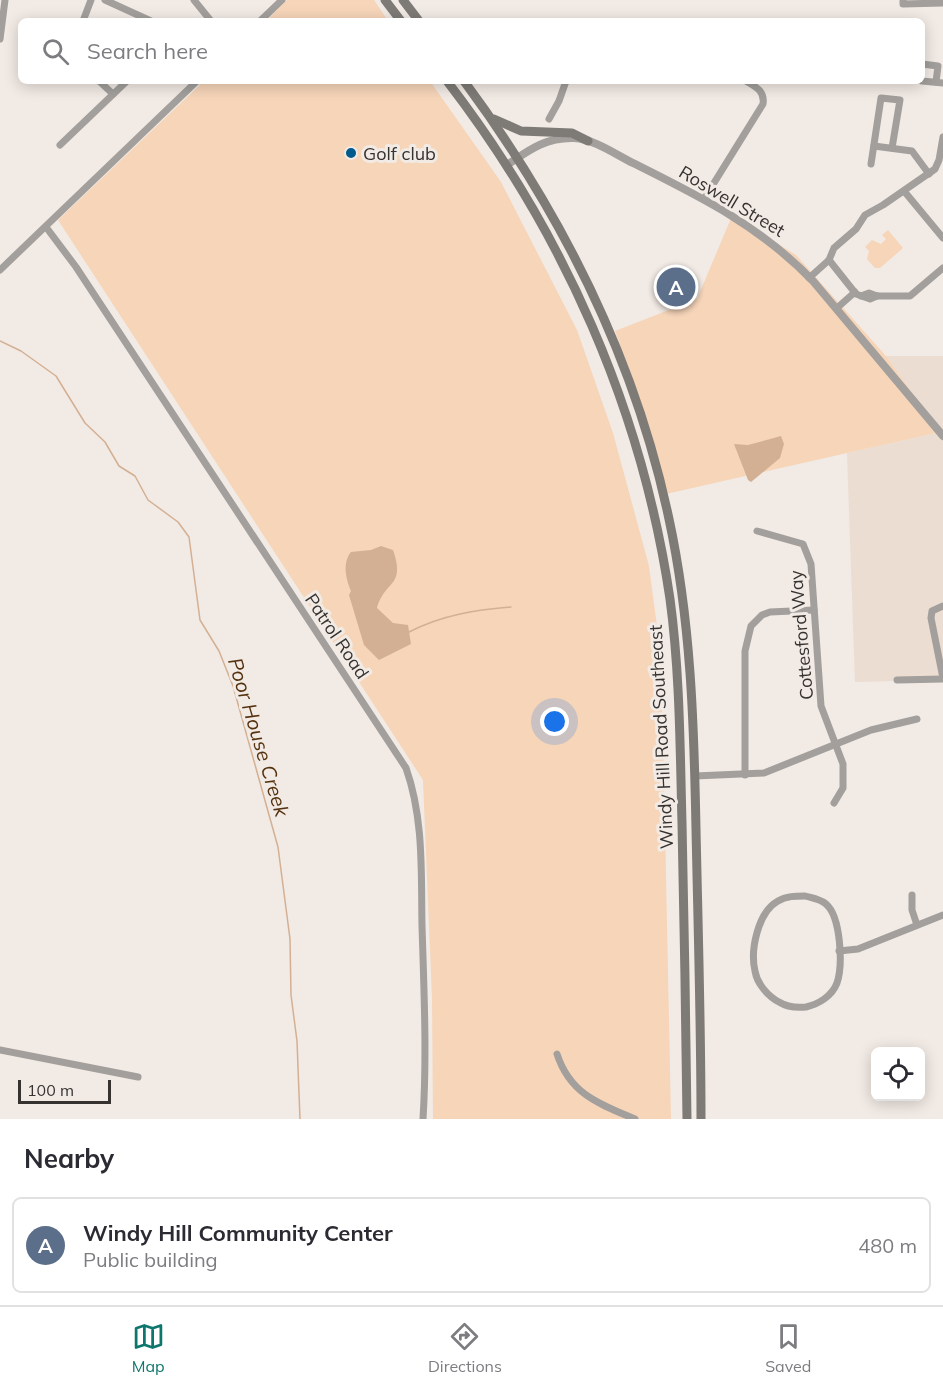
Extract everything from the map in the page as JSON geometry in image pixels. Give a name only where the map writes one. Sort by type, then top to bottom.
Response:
[{"type":"main road","points":[[385,0],[399,18]]},
{"type":"main road","points":[[403,1],[417,18]]},
{"type":"main road","name":"Windy Hill Road Southeast","points":[[449,84],[507,165],[563,262],[603,349],[632,431],[662,550],[673,623],[679,709],[687,1119]]},
{"type":"main road","name":"Windy Hill Road Southeast","points":[[466,84],[492,117],[518,158],[563,233],[591,289],[634,392],[669,516],[682,588],[692,680],[701,1119]]},
{"type":"main road","points":[[492,117],[521,131],[572,133],[588,141]]},
{"type":"street","points":[[0,39],[5,0]]},
{"type":"street","points":[[84,18],[91,0]]},
{"type":"street","points":[[105,0],[144,18]]},
{"type":"street","points":[[194,0],[209,18]]},
{"type":"street","points":[[263,18],[282,0]]},
{"type":"street","points":[[903,0],[903,4],[943,3]]},
{"type":"street","points":[[925,64],[938,66],[939,83]]},
{"type":"street","points":[[102,84],[113,94]]},
{"type":"street","points":[[60,145],[125,84]]},
{"type":"street","points":[[0,270],[193,84]]},
{"type":"street","points":[[549,119],[565,84]]},
{"type":"street","points":[[704,199],[763,104],[764,96],[750,84]]},
{"type":"street","points":[[871,164],[881,98],[900,100],[892,148]]},
{"type":"street","points":[[809,278],[829,260],[834,248],[856,230],[865,215],[929,174],[939,160],[943,137]]},
{"type":"street","name":"Roswell Street","points":[[507,165],[547,141],[574,138],[588,141],[704,199],[768,239],[809,278],[837,308],[943,436]]},
{"type":"street","points":[[874,146],[915,153],[929,174]]},
{"type":"street","points":[[904,191],[942,234]]},
{"type":"street","name":"Patrol Road","points":[[46,227],[83,277],[406,768],[416,801],[420,841],[425,1030],[423,1119]]},
{"type":"street","points":[[829,260],[858,294]]},
{"type":"street","points":[[837,308],[858,294],[912,295],[943,268]]},
{"type":"street","name":"Cottesford Way","points":[[757,531],[803,544],[811,564],[821,706],[841,755],[843,788],[834,803]]},
{"type":"street","points":[[897,680],[943,678],[931,618],[932,611],[943,606]]},
{"type":"street","points":[[745,775],[746,651],[751,626],[762,615],[770,612],[814,610]]},
{"type":"street","points":[[695,776],[745,775],[778,769],[871,730],[917,719]]},
{"type":"street","points":[[912,895],[912,910],[917,925]]},
{"type":"street","points":[[805,896],[827,905],[838,928],[839,951],[839,974],[833,990],[820,1002],[810,1006],[799,1008],[782,1004],[762,988],[757,979],[754,959],[758,932],[764,917],[779,900],[805,896]]},
{"type":"street","points":[[839,951],[858,949],[943,915]]},
{"type":"street","points":[[0,1050],[138,1077]]},
{"type":"street","points":[[557,1054],[565,1075],[579,1092],[593,1102],[635,1119]]},
{"type":"shaded area","points":[[287,0],[374,0],[386,18],[269,18]]},
{"type":"shaded area","points":[[201,84],[432,84],[501,182],[577,330],[613,433],[649,566],[658,634],[663,730],[671,1119],[433,1119],[432,998],[423,780],[58,220]]},
{"type":"shaded area","points":[[732,216],[796,255],[886,356],[940,432],[666,494],[641,402],[615,331],[697,299]]},
{"type":"shaded area","points":[[888,230],[903,248],[880,268],[875,268],[867,259],[869,251],[865,247],[872,240],[881,244],[886,239],[882,235]]},
{"type":"shaded area","points":[[886,356],[943,356],[943,679],[855,682],[847,453],[940,432]]},
{"type":"shaded area","points":[[781,436],[784,444],[780,458],[751,482],[748,480],[734,444],[748,445]]},
{"type":"shaded area","points":[[381,546],[393,550],[397,571],[396,577],[377,608],[393,623],[408,625],[411,644],[379,660],[364,645],[349,595],[351,591],[346,576],[346,561],[351,552],[371,550]]},
{"type":"waterway","name":"Poor House Creek","points":[[0,341],[21,351],[56,376],[85,423],[105,442],[119,466],[135,476],[148,500],[178,522],[189,537],[200,620],[219,651],[233,686],[278,847],[290,939],[291,995],[297,1041],[300,1119]]},
{"type":"waterway","points":[[409,632],[434,621],[459,614],[511,607]]},
{"type":"place","name":"Golf club","points":[[351,153]]},
{"type":"place","name":"Windy Hill Community Center","points":[[676,287]]}]
